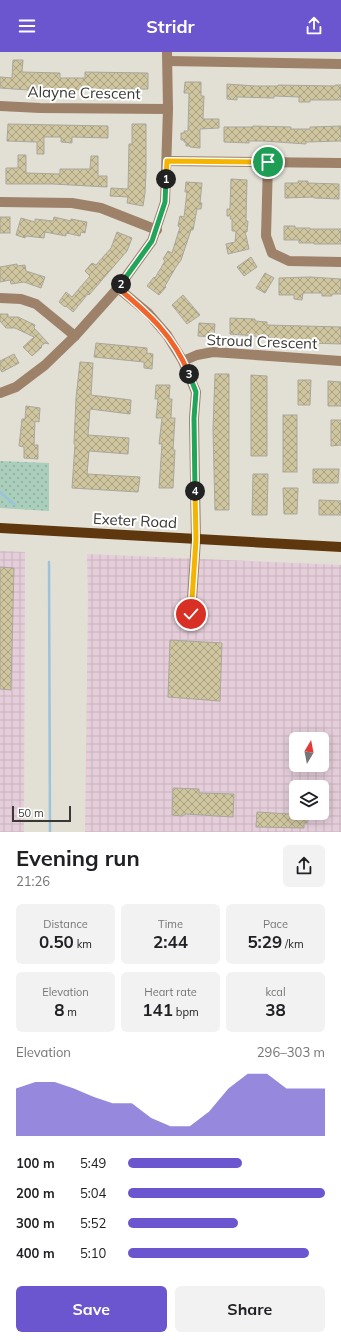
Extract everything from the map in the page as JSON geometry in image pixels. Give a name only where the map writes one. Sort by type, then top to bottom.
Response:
[{"type":"main road","name":"Exeter Road","points":[[0,528],[341,547]]},
{"type":"street","points":[[0,393],[16,386],[45,365],[75,336],[118,288],[152,241],[157,230],[165,202],[168,57],[341,64]]},
{"type":"street","name":"Alayne Crescent","points":[[0,106],[40,108],[168,109]]},
{"type":"street","points":[[167,161],[341,162]]},
{"type":"street","points":[[268,162],[266,236],[272,253],[289,262],[341,262]]},
{"type":"street","points":[[0,202],[72,203],[101,208],[157,230]]},
{"type":"street","points":[[118,288],[148,313],[167,335],[184,361],[196,392],[194,418],[196,540],[191,614]]},
{"type":"street","points":[[0,298],[21,299],[36,304],[75,336]]},
{"type":"street","name":"Stroud Crescent","points":[[184,361],[196,356],[213,352],[341,361]]},
{"type":"shaded area","points":[[0,551],[25,552],[24,832],[0,832]]},
{"type":"shaded area","points":[[87,554],[341,565],[341,832],[85,832],[88,597]]},
{"type":"green space","points":[[0,461],[49,463],[49,511],[0,508]]},
{"type":"building","points":[[13,60],[23,60],[22,72],[60,73],[60,78],[85,78],[85,72],[148,73],[148,89],[28,90],[0,88],[0,77],[12,78]]},
{"type":"building","points":[[185,82],[201,82],[201,96],[204,96],[203,119],[219,119],[219,128],[200,129],[200,148],[186,146],[186,142],[181,140],[181,133],[188,131],[189,93],[184,93]]},
{"type":"building","points":[[227,84],[256,86],[341,85],[341,100],[310,100],[310,102],[299,102],[299,97],[274,96],[274,98],[237,97],[237,100],[227,99]]},
{"type":"building","points":[[8,124],[108,126],[108,138],[72,137],[72,143],[61,142],[61,137],[44,137],[44,154],[37,154],[37,142],[7,141]]},
{"type":"building","points":[[132,124],[146,124],[146,172],[143,206],[127,203],[128,197],[110,196],[111,188],[128,189],[129,144],[132,144]]},
{"type":"building","points":[[253,126],[310,129],[310,127],[341,126],[341,141],[306,142],[306,144],[263,141],[249,141],[249,143],[224,142],[224,127]]},
{"type":"building","points":[[18,155],[26,155],[26,173],[60,174],[60,169],[90,169],[91,156],[98,156],[98,176],[107,176],[107,187],[53,184],[6,184],[6,168],[18,168]]},
{"type":"building","points":[[231,179],[247,180],[246,221],[248,221],[247,232],[245,231],[249,249],[228,254],[226,244],[235,242],[236,231],[232,231],[231,216],[227,216],[227,209],[230,209]]},
{"type":"building","points":[[298,181],[308,181],[308,183],[339,184],[339,199],[314,197],[285,198],[285,183],[298,183]]},
{"type":"building","points":[[186,182],[202,183],[200,203],[202,203],[201,209],[197,209],[193,230],[191,230],[181,260],[165,286],[166,287],[159,295],[147,286],[154,277],[155,278],[165,261],[163,259],[168,251],[172,253],[180,227],[178,226],[180,216],[184,217],[187,192],[185,192]]},
{"type":"building","points":[[0,217],[10,217],[10,233],[0,233]]},
{"type":"building","points":[[54,217],[71,221],[71,219],[87,222],[85,233],[81,232],[80,236],[66,233],[66,236],[45,232],[44,238],[26,236],[25,238],[16,235],[21,218],[35,222],[35,219],[53,221]]},
{"type":"building","points":[[284,226],[295,226],[295,228],[310,229],[341,229],[341,244],[299,243],[299,240],[284,240]]},
{"type":"building","points":[[117,232],[132,238],[127,251],[73,312],[59,302],[66,292],[72,297],[90,276],[85,271],[92,263],[96,265],[111,248]]},
{"type":"building","points":[[251,257],[257,267],[244,276],[237,267]]},
{"type":"building","points":[[17,264],[17,266],[25,265],[26,271],[45,277],[41,288],[24,282],[11,284],[10,280],[0,282],[0,267]]},
{"type":"building","points":[[265,273],[274,278],[265,293],[256,288]]},
{"type":"building","points":[[310,277],[341,279],[341,294],[322,296],[322,293],[303,293],[302,300],[294,299],[294,295],[279,295],[279,278]]},
{"type":"building","points":[[183,295],[200,315],[187,324],[172,305]]},
{"type":"building","points":[[0,314],[8,314],[8,317],[18,317],[35,325],[34,328],[49,344],[45,343],[32,356],[23,347],[34,337],[15,328],[6,328],[0,321]]},
{"type":"building","points":[[230,318],[255,319],[255,321],[267,322],[267,325],[341,327],[341,344],[273,342],[273,338],[230,334]]},
{"type":"building","points":[[199,323],[215,324],[214,337],[198,336]]},
{"type":"building","points":[[96,343],[147,348],[147,353],[153,354],[152,369],[144,368],[144,362],[94,357]]},
{"type":"building","points":[[14,354],[19,363],[2,372],[0,369],[0,361]]},
{"type":"building","points":[[80,362],[93,363],[91,395],[131,400],[130,414],[90,409],[88,435],[129,438],[128,454],[89,451],[87,474],[140,477],[138,492],[72,488],[76,398]]},
{"type":"building","points":[[215,374],[229,374],[229,510],[215,510],[213,429]]},
{"type":"building","points":[[251,375],[267,376],[267,456],[251,456]]},
{"type":"building","points":[[298,380],[311,380],[310,405],[298,405]]},
{"type":"building","points":[[328,381],[341,382],[341,406],[328,406]]},
{"type":"building","points":[[156,385],[170,385],[169,399],[172,399],[171,418],[175,418],[173,488],[159,488],[162,444],[159,444],[162,418],[156,418],[158,399],[155,399]]},
{"type":"building","points":[[26,406],[40,408],[39,422],[35,421],[34,445],[38,445],[38,459],[24,458],[24,447],[19,446],[22,419],[25,419]]},
{"type":"building","points":[[283,415],[297,415],[297,472],[283,472]]},
{"type":"building","points":[[331,420],[341,420],[341,445],[331,446]]},
{"type":"building","points":[[313,469],[339,469],[338,483],[313,483]]},
{"type":"building","points":[[253,474],[268,474],[267,515],[252,515]]},
{"type":"building","points":[[283,488],[298,488],[297,514],[284,514]]},
{"type":"building","points":[[319,500],[341,501],[341,515],[319,515]]},
{"type":"building","points":[[0,567],[14,568],[11,690],[0,689]]},
{"type":"building","points":[[170,640],[222,643],[220,701],[168,697]]},
{"type":"building","points":[[173,788],[199,789],[199,793],[234,794],[233,817],[186,814],[182,816],[172,815]]},
{"type":"building","points":[[257,812],[289,814],[289,820],[307,820],[307,823],[304,823],[304,828],[256,827]]},
{"type":"waterway","points":[[0,492],[15,505]]},
{"type":"waterway","points":[[49,562],[50,832]]},
{"type":"route","points":[[191,614],[196,540],[194,418],[196,392],[184,361],[167,335],[148,313],[118,288],[152,241],[157,230],[165,202],[167,161],[268,162]]}]
